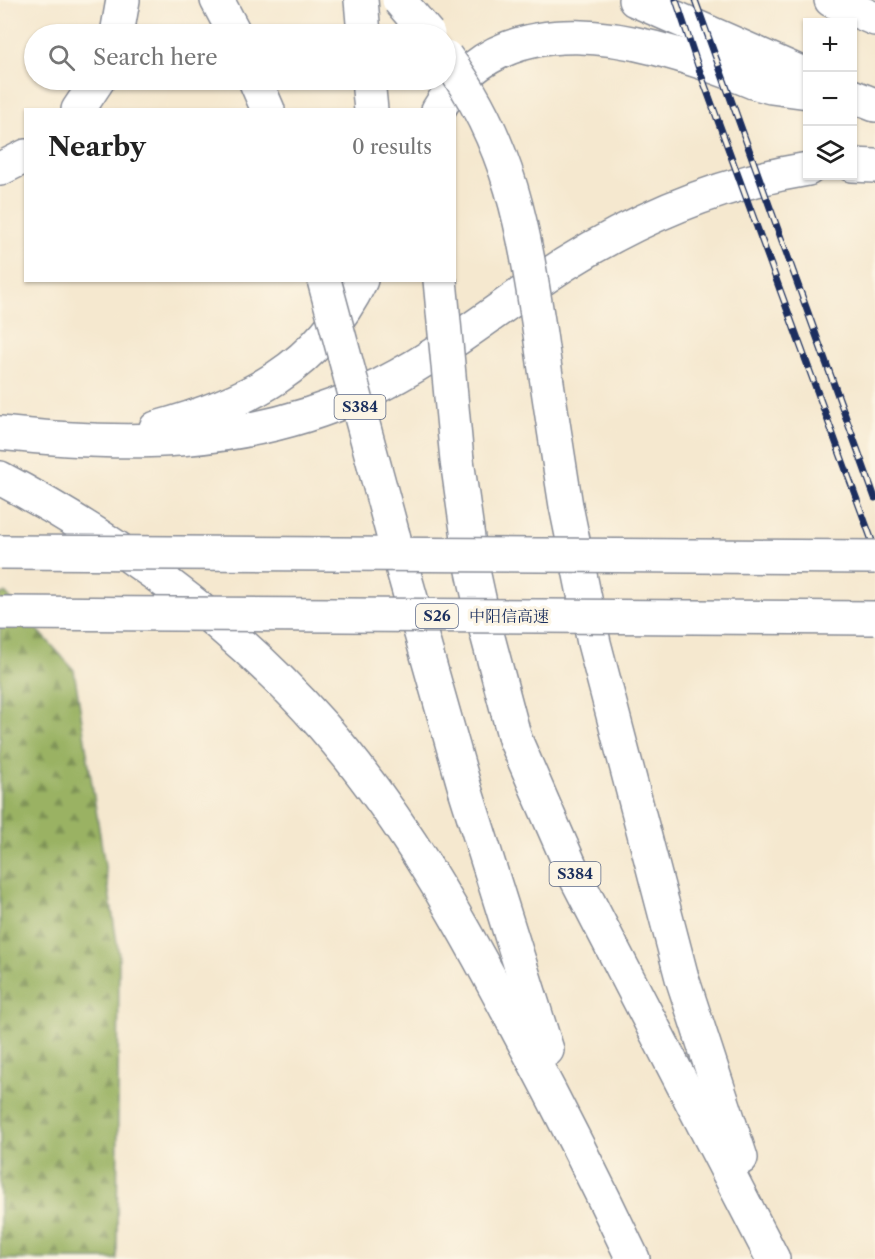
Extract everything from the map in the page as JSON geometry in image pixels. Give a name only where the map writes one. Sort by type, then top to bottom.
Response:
[{"type":"highway","points":[[119,24],[123,0]]},
{"type":"highway","points":[[217,0],[230,24]]},
{"type":"highway","points":[[361,0],[363,24]]},
{"type":"highway","points":[[399,0],[419,24]]},
{"type":"highway","points":[[418,0],[420,24]]},
{"type":"highway","points":[[634,0],[803,74]]},
{"type":"highway","points":[[831,0],[875,19]]},
{"type":"highway","points":[[456,70],[468,53],[503,26],[546,14],[571,15],[599,20],[753,82],[803,91]]},
{"type":"highway","points":[[456,72],[486,118],[517,204],[528,255],[566,506],[594,643],[682,978],[723,1110],[775,1259]]},
{"type":"highway","points":[[79,108],[91,90]]},
{"type":"highway","points":[[259,90],[267,108]]},
{"type":"highway","points":[[370,90],[371,108]]},
{"type":"highway","points":[[427,90],[428,108]]},
{"type":"highway","points":[[439,108],[447,90]]},
{"type":"highway","points":[[0,169],[24,157]]},
{"type":"highway","points":[[857,165],[875,166]]},
{"type":"highway","points":[[0,433],[99,440],[166,441],[223,436],[287,422],[364,393],[434,354],[563,266],[644,220],[728,187],[803,170]]},
{"type":"highway","name":"S384","points":[[325,282],[465,789],[525,987],[590,1167],[633,1259]]},
{"type":"highway","points":[[99,440],[188,419],[235,401],[282,375],[318,346],[340,319],[360,282]]},
{"type":"highway","name":"S384","points":[[440,282],[457,460],[472,566],[483,619],[515,739],[573,872],[775,1259]]},
{"type":"highway","points":[[0,478],[104,537],[165,581],[227,631],[322,725],[400,825],[436,883],[489,975],[590,1167]]},
{"type":"highway","points":[[0,552],[875,557]]},
{"type":"highway","name":"中阳信高速","points":[[0,614],[875,618]]},
{"type":"green space","points":[[5,593],[74,670],[119,955],[117,1259],[0,1259],[0,594]]},
{"type":"railway","points":[[676,0],[699,69],[875,549]]},
{"type":"railway","points":[[695,0],[875,498]]}]
